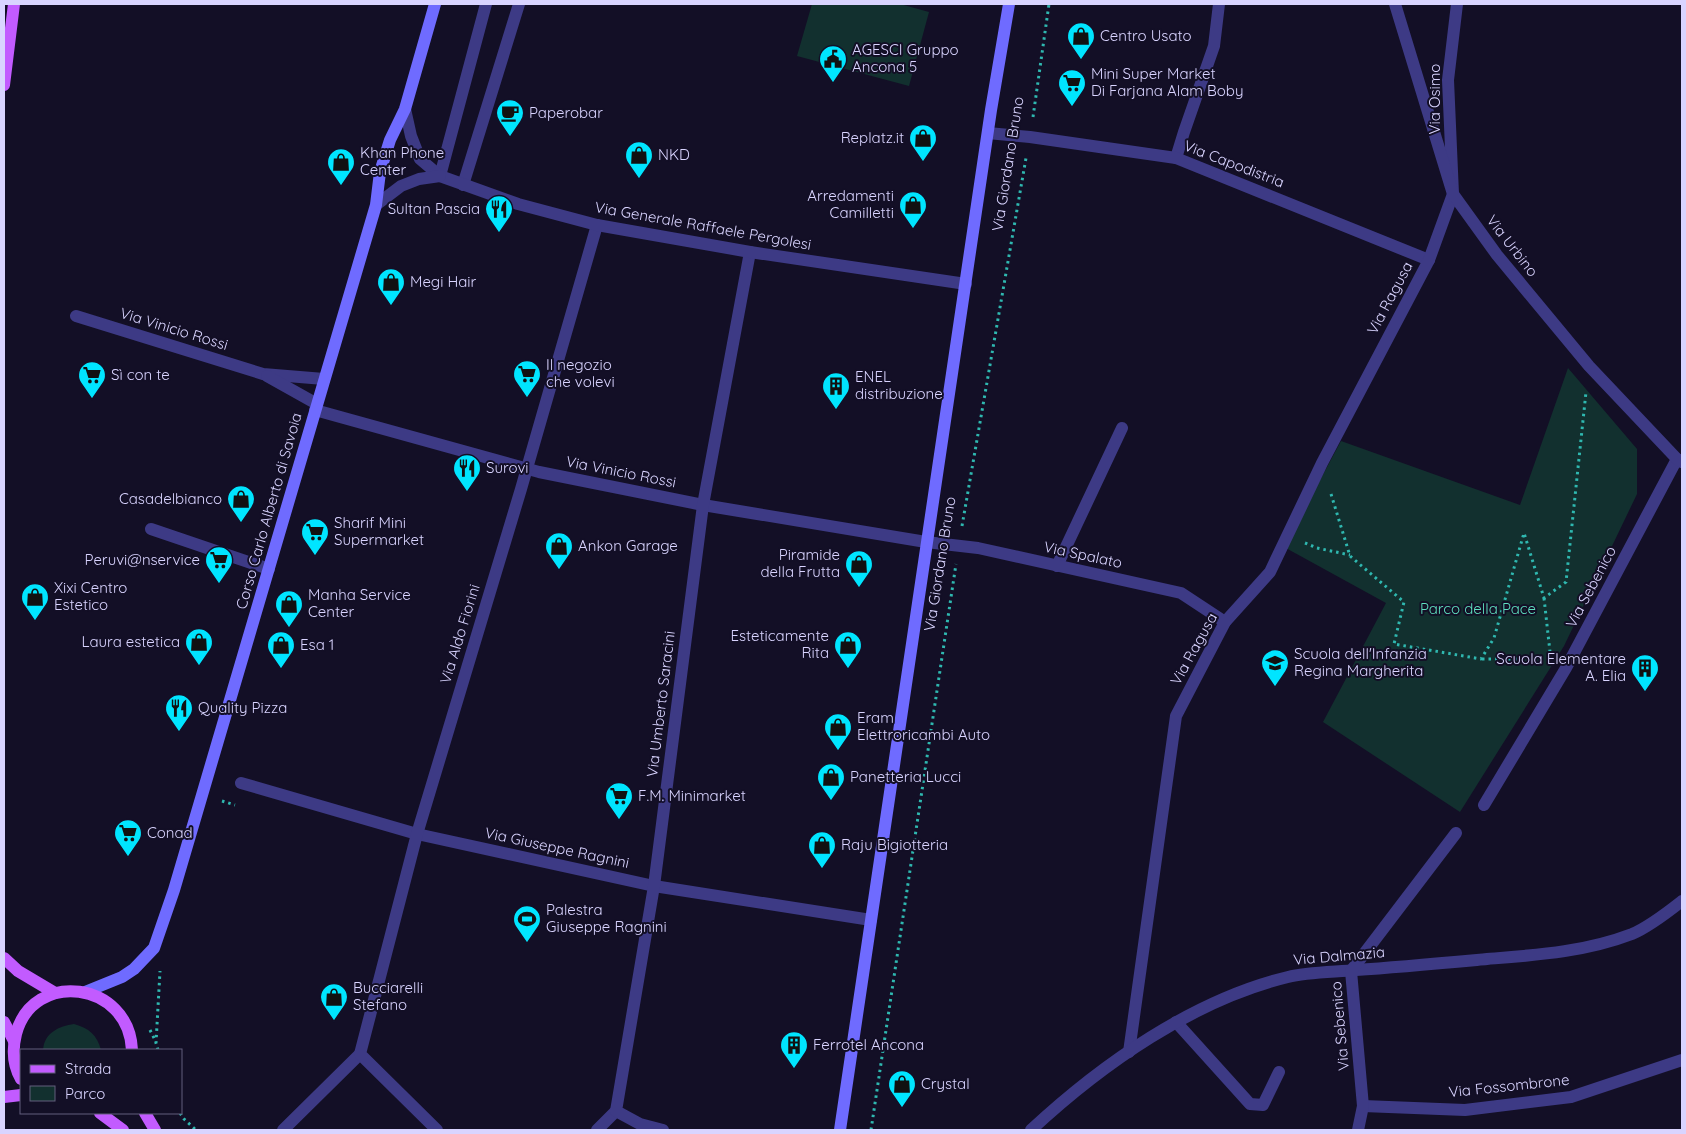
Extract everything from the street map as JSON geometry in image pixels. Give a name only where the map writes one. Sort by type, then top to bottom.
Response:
[{"type":"main road","points":[[4,85],[14,4]]},
{"type":"main road","name":"Corso Carlo Alberto di Savoia","points":[[85,992],[134,970],[154,948],[174,890],[376,205],[380,172],[387,148],[405,109],[435,4]]},
{"type":"main road","name":"Via Giordano Bruno","points":[[840,1130],[926,542],[1009,4]]},
{"type":"main road","points":[[4,958],[18,971],[55,994]]},
{"type":"main road","points":[[10,1048],[17,1028],[23,1017],[32,1007],[42,999],[70,991],[85,992],[100,997],[112,1006],[120,1015],[130,1037],[132,1049]]},
{"type":"main road","points":[[4,1022],[14,1062],[20,1077]]},
{"type":"main road","points":[[4,1097],[20,1095]]},
{"type":"main road","points":[[101,1114],[122,1130]]},
{"type":"main road","points":[[147,1114],[155,1130]]},
{"type":"street","points":[[376,205],[401,186],[440,176],[486,4]]},
{"type":"street","points":[[463,185],[519,4]]},
{"type":"street","points":[[1176,158],[1214,46],[1220,4]]},
{"type":"street","name":"Via Urbino","points":[[1395,4],[1454,194],[1497,255],[1589,366],[1679,461]]},
{"type":"street","name":"Via Osimo","points":[[1454,194],[1448,80],[1457,4]]},
{"type":"street","name":"Via Generale Raffaele Pergolesi","points":[[405,109],[410,136],[420,159],[440,176],[518,204],[597,226],[750,252],[966,284]]},
{"type":"street","name":"Via Capodistria","points":[[988,133],[1030,137],[1176,158],[1429,260]]},
{"type":"street","name":"Via Ragusa","points":[[1128,1052],[1176,716],[1225,622],[1270,572],[1322,463],[1429,260],[1454,194]]},
{"type":"street","name":"Via Aldo Fiorini","points":[[360,1054],[417,834],[597,226]]},
{"type":"street","name":"Via Umberto Saracini","points":[[616,1111],[654,886],[703,504],[750,252]]},
{"type":"street","name":"Via Vinicio Rossi","points":[[76,316],[263,374],[324,379]]},
{"type":"street","name":"Via Vinicio Rossi","points":[[263,374],[316,407],[526,469],[703,504],[926,542]]},
{"type":"street","points":[[1057,566],[1122,428]]},
{"type":"street","name":"Via Sebenico","points":[[1484,805],[1566,668],[1679,461]]},
{"type":"street","points":[[151,529],[269,569]]},
{"type":"street","name":"Via Spalato","points":[[926,542],[978,548],[1181,593],[1225,622]]},
{"type":"street","name":"Via Giuseppe Ragnini","points":[[241,783],[417,834],[654,886],[871,920]]},
{"type":"street","name":"Via Sebenico","points":[[1358,1130],[1363,1106],[1351,971],[1456,833]]},
{"type":"street","name":"Via Dalmazia","points":[[1031,1130],[1061,1102],[1128,1052],[1176,1022],[1228,996],[1289,976],[1540,955],[1590,947],[1634,933],[1670,911],[1682,901]]},
{"type":"street","points":[[1176,1022],[1250,1104],[1263,1105],[1279,1072]]},
{"type":"street","points":[[283,1130],[360,1054],[437,1130]]},
{"type":"street","name":"Via Fossombrone","points":[[1363,1106],[1465,1110],[1571,1097],[1682,1060]]},
{"type":"street","points":[[597,1130],[616,1111],[640,1124],[663,1130]]},
{"type":"path","name":"Via Giordano Bruno","points":[[871,1130],[958,547],[1030,137],[1049,4]]},
{"type":"path","points":[[1544,598],[1566,582],[1589,366]]},
{"type":"path","points":[[1322,463],[1350,556]]},
{"type":"path","points":[[1288,535],[1317,548],[1350,556],[1404,602],[1394,644],[1481,659],[1551,659],[1544,598],[1524,533],[1494,638],[1481,659]]},
{"type":"path","points":[[158,1049],[156,1043],[160,965]]},
{"type":"path","points":[[181,1114],[196,1130]]},
{"type":"green space","points":[[812,4],[900,4],[929,12],[909,86],[797,56]]},
{"type":"green space","name":"Parco della Pace","points":[[1568,368],[1637,449],[1637,494],[1564,646],[1460,812],[1323,722],[1386,603],[1284,547],[1341,441],[1520,505]]},
{"type":"green space","points":[[74,1024],[84,1028],[92,1033],[101,1049],[43,1049],[49,1035],[63,1027]]},
{"type":"place","name":"Centro Usato","points":[[1081,60]]},
{"type":"place","name":"AGESCI Gruppo Ancona 5","points":[[833,83]]},
{"type":"place","name":"Mini Super Market Di Farjana Alam Boby","points":[[1072,107]]},
{"type":"place","name":"Paperobar","points":[[510,137]]},
{"type":"place","name":"Replatz.it","points":[[923,162]]},
{"type":"place","name":"NKD","points":[[639,179]]},
{"type":"place","name":"Khan Phone Center","points":[[341,186]]},
{"type":"place","name":"Arredamenti Camilletti","points":[[913,229]]},
{"type":"place","name":"Sultan Pascia","points":[[499,233]]},
{"type":"place","name":"Megi Hair","points":[[391,306]]},
{"type":"place","name":"Il negozio che volevi","points":[[527,398]]},
{"type":"place","name":"Sì con te","points":[[92,399]]},
{"type":"place","name":"ENEL distribuzione","points":[[836,410]]},
{"type":"place","name":"Surovi","points":[[467,492]]},
{"type":"place","name":"Casadelbianco","points":[[241,523]]},
{"type":"place","name":"Sharif Mini Supermarket","points":[[315,556]]},
{"type":"place","name":"Ankon Garage","points":[[559,570]]},
{"type":"place","name":"Peruvi@nservice","points":[[219,584]]},
{"type":"place","name":"Piramide della Frutta","points":[[859,588]]},
{"type":"place","name":"Xixi Centro Estetico","points":[[35,621]]},
{"type":"place","name":"Manha Service Center","points":[[289,628]]},
{"type":"place","name":"Laura estetica","points":[[199,666]]},
{"type":"place","name":"Esa 1","points":[[281,669]]},
{"type":"place","name":"Esteticamente Rita","points":[[848,669]]},
{"type":"place","name":"Scuola dell'Infanzia Regina Margherita","points":[[1275,687]]},
{"type":"place","name":"Scuola Elementare A. Elia","points":[[1645,692]]},
{"type":"place","name":"Quality Pizza","points":[[179,732]]},
{"type":"place","name":"Eram Elettroricambi Auto","points":[[838,751]]},
{"type":"place","name":"Panetteria Lucci","points":[[831,801]]},
{"type":"place","name":"F.M. Minimarket","points":[[619,820]]},
{"type":"place","name":"Conad","points":[[128,857]]},
{"type":"place","name":"Raju Bigiotteria","points":[[822,869]]},
{"type":"place","name":"Palestra Giuseppe Ragnini","points":[[527,943]]},
{"type":"place","name":"Bucciarelli Stefano","points":[[334,1021]]},
{"type":"place","name":"Ferrotel Ancona","points":[[794,1069]]},
{"type":"place","name":"Crystal","points":[[902,1108]]}]
